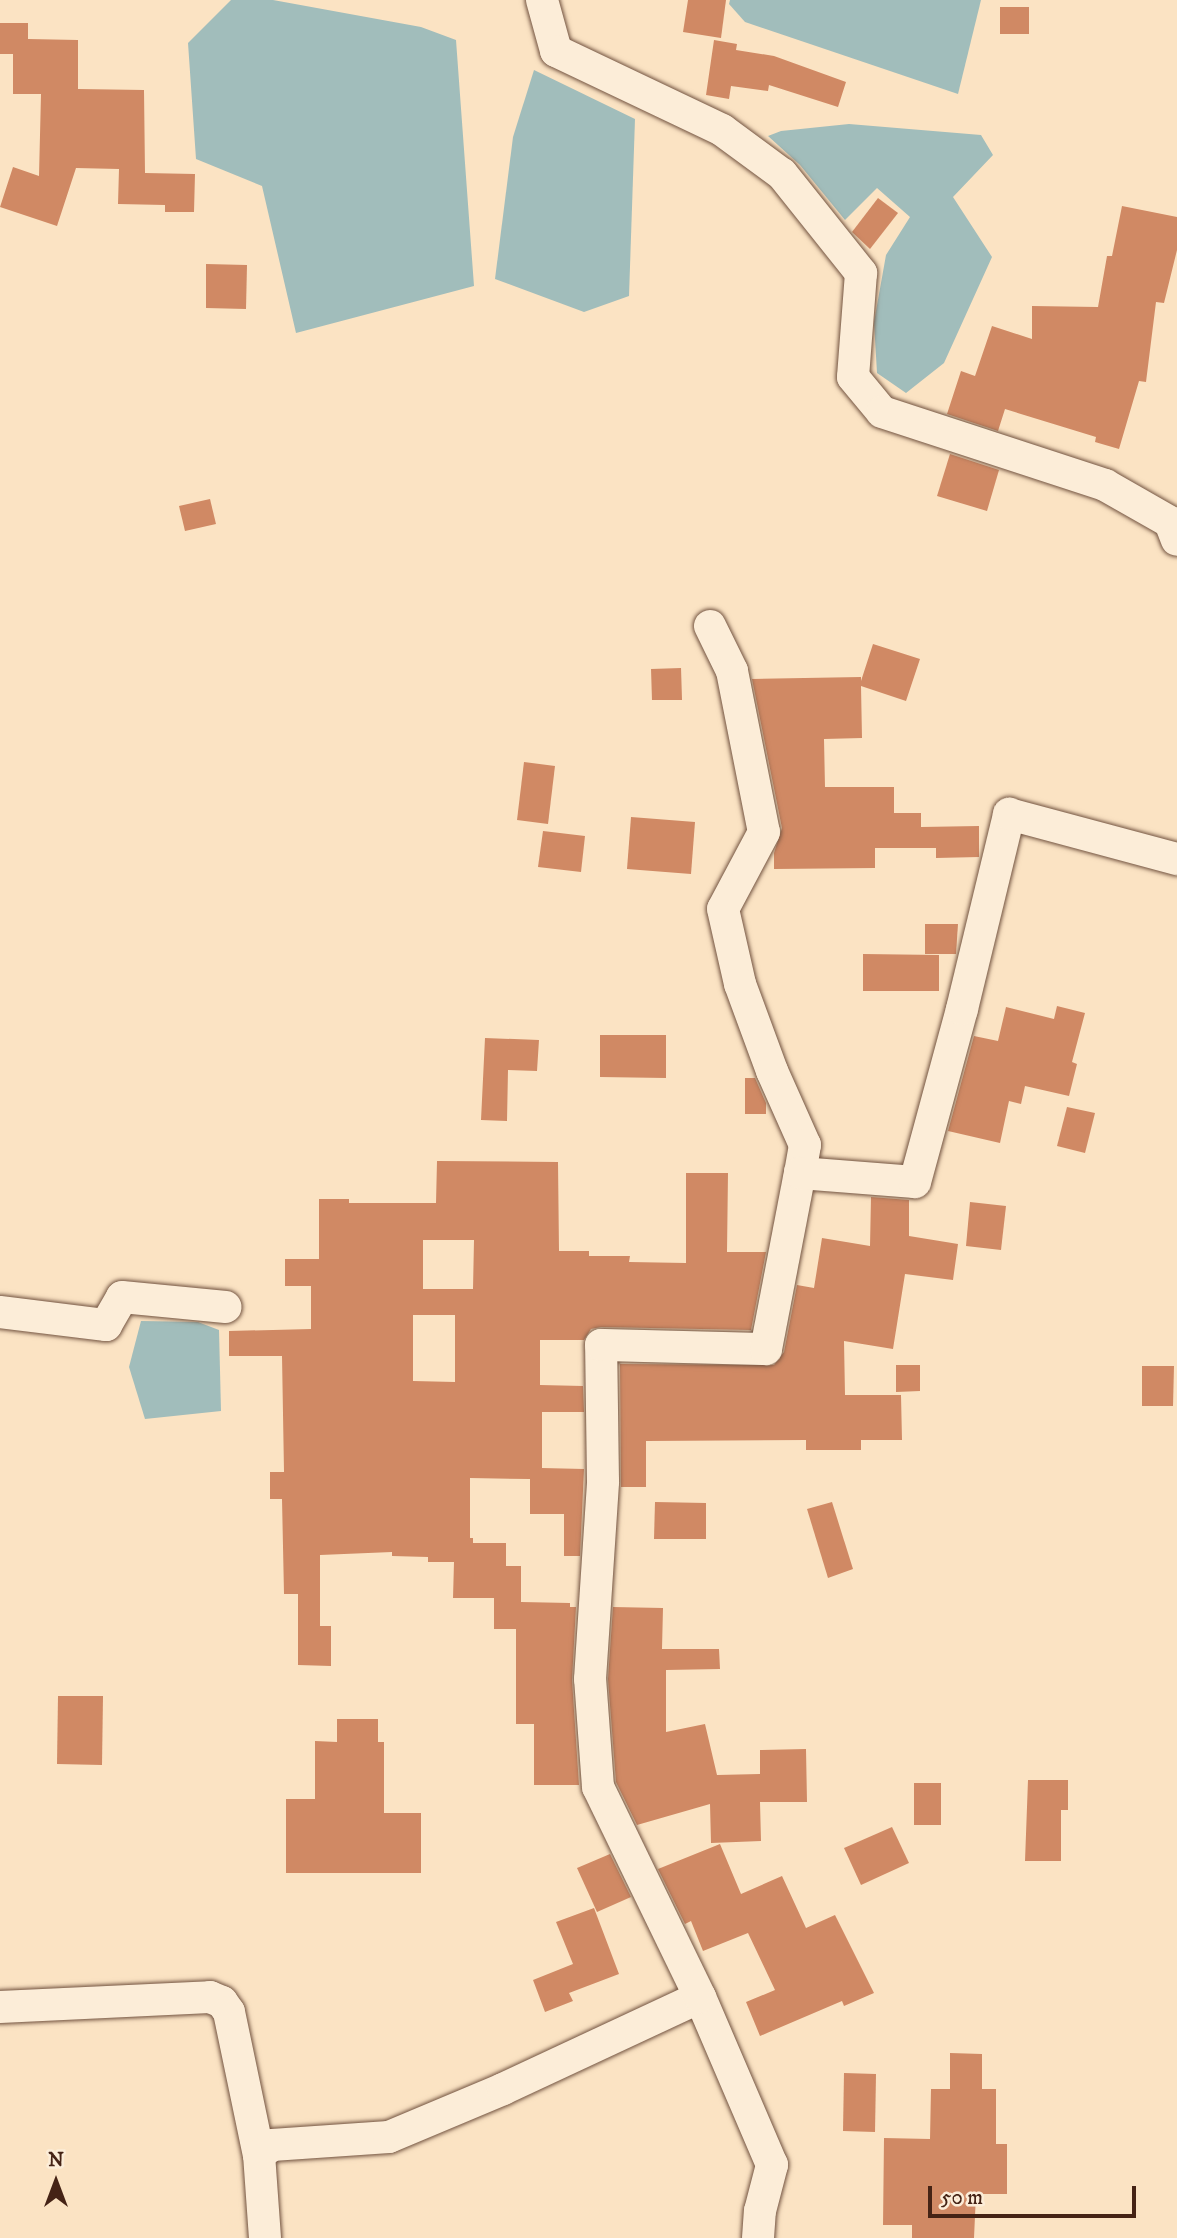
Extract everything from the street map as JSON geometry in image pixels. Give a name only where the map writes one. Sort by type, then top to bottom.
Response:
[{"type":"street","points":[[542,0],[556,51],[722,131],[782,174],[861,273],[853,377],[882,412],[1105,485],[1170,522],[1177,540]]},
{"type":"street","points":[[710,626],[732,671],[764,832],[723,909],[740,984],[772,1071],[805,1145],[766,1349],[601,1345],[603,1481],[590,1679],[598,1787],[700,1997],[772,2165],[760,2211],[758,2238]]},
{"type":"street","points":[[800,1173],[915,1182],[962,1009],[1009,814],[1177,859]]},
{"type":"street","points":[[0,1312],[106,1325],[122,1297],[226,1307]]},
{"type":"street","points":[[0,2007],[210,1997],[222,2002],[229,2012],[259,2155],[265,2238]]},
{"type":"street","points":[[259,2155],[272,2145],[388,2137],[503,2090],[700,1997]]},
{"type":"water","points":[[231,0],[273,0],[421,27],[456,40],[474,286],[296,333],[262,186],[196,159],[188,43]]},
{"type":"water","points":[[730,0],[981,0],[958,94],[745,22],[729,4]]},
{"type":"water","points":[[534,70],[635,119],[629,296],[584,312],[495,279],[513,137]]},
{"type":"water","points":[[849,124],[981,135],[993,155],[953,197],[992,257],[944,363],[906,393],[877,373],[874,322],[886,255],[910,217],[877,188],[845,220],[800,165],[768,136],[781,131]]},
{"type":"water","points":[[141,1321],[198,1322],[219,1330],[221,1411],[145,1419],[129,1367]]},
{"type":"building","points":[[688,0],[726,0],[721,38],[683,32]]},
{"type":"building","points":[[1000,7],[1029,7],[1029,34],[1000,34]]},
{"type":"building","points":[[0,23],[28,23],[28,39],[78,40],[78,89],[144,90],[145,173],[195,174],[194,212],[165,212],[165,205],[118,204],[119,169],[76,168],[57,226],[0,207],[13,167],[39,176],[41,94],[13,94],[13,54],[0,54]]},
{"type":"building","points":[[714,40],[737,44],[736,50],[774,56],[846,82],[838,107],[769,85],[768,91],[731,86],[729,99],[706,95]]},
{"type":"building","points":[[878,198],[898,213],[870,249],[852,232]]},
{"type":"building","points":[[1122,206],[1177,217],[1177,250],[1164,303],[1156,302],[1146,382],[1139,381],[1119,449],[1095,442],[1096,437],[1005,409],[998,431],[947,414],[961,371],[975,376],[992,326],[1032,339],[1032,306],[1098,307],[1107,256],[1112,256]]},
{"type":"building","points":[[206,264],[247,265],[246,309],[206,308]]},
{"type":"building","points":[[950,454],[999,470],[987,511],[937,496]]},
{"type":"building","points":[[210,499],[216,524],[185,531],[179,506]]},
{"type":"building","points":[[873,644],[920,659],[906,701],[861,686],[862,738],[824,739],[825,787],[894,787],[894,813],[921,813],[921,827],[979,826],[979,857],[936,858],[936,848],[875,848],[875,868],[774,869],[774,853],[782,828],[752,679],[861,677],[861,681]]},
{"type":"building","points":[[681,668],[682,700],[652,700],[651,669]]},
{"type":"building","points":[[524,762],[555,766],[548,824],[517,820]]},
{"type":"building","points":[[631,817],[695,822],[691,874],[627,869]]},
{"type":"building","points":[[543,831],[585,836],[581,872],[538,867]]},
{"type":"building","points":[[925,924],[958,924],[956,954],[925,954]]},
{"type":"building","points":[[863,954],[939,955],[939,991],[863,991]]},
{"type":"building","points":[[1057,1006],[1085,1013],[1072,1062],[1077,1064],[1069,1096],[1025,1086],[1021,1104],[1009,1101],[1000,1143],[948,1131],[974,1036],[998,1041],[1006,1007],[1054,1019]]},
{"type":"building","points":[[600,1035],[666,1035],[666,1078],[600,1077]]},
{"type":"building","points":[[485,1038],[539,1040],[537,1071],[508,1070],[507,1121],[481,1120]]},
{"type":"building","points":[[745,1078],[755,1078],[766,1103],[766,1114],[745,1114]]},
{"type":"building","points":[[1067,1107],[1095,1113],[1085,1153],[1057,1146]]},
{"type":"building","points":[[437,1161],[558,1162],[559,1251],[589,1251],[589,1256],[630,1256],[629,1262],[686,1263],[686,1173],[728,1173],[727,1252],[766,1252],[751,1330],[601,1327],[591,1329],[584,1340],[540,1340],[540,1385],[583,1386],[584,1412],[542,1412],[542,1468],[584,1469],[580,1556],[564,1556],[564,1514],[530,1514],[530,1479],[470,1478],[470,1538],[473,1538],[473,1543],[506,1543],[506,1566],[521,1566],[521,1602],[570,1603],[570,1607],[576,1607],[572,1680],[579,1785],[534,1785],[534,1724],[516,1724],[516,1629],[494,1629],[494,1598],[453,1598],[454,1562],[428,1562],[428,1557],[392,1556],[392,1552],[320,1555],[320,1626],[331,1626],[331,1666],[298,1665],[298,1594],[284,1594],[282,1499],[270,1499],[270,1472],[284,1472],[282,1356],[229,1356],[229,1331],[311,1329],[311,1286],[285,1286],[285,1259],[319,1259],[319,1199],[349,1199],[349,1203],[436,1203]],"holes":[[[423,1240],[474,1240],[473,1289],[423,1289]],[[413,1315],[455,1315],[455,1382],[413,1381]]]},
{"type":"building","points":[[871,1197],[909,1200],[909,1236],[958,1244],[953,1280],[905,1274],[893,1349],[844,1341],[845,1395],[901,1395],[902,1440],[861,1440],[861,1450],[806,1450],[806,1440],[646,1441],[646,1487],[621,1487],[620,1364],[774,1365],[784,1352],[797,1285],[814,1288],[822,1238],[870,1246]]},
{"type":"building","points":[[970,1202],[1006,1206],[1001,1250],[966,1246]]},
{"type":"building","points":[[896,1365],[920,1365],[920,1391],[896,1392]]},
{"type":"building","points":[[1142,1366],[1174,1366],[1173,1406],[1142,1406]]},
{"type":"building","points":[[655,1502],[706,1503],[706,1539],[654,1539]]},
{"type":"building","points":[[832,1502],[853,1569],[828,1578],[807,1509]]},
{"type":"building","points":[[613,1607],[663,1608],[662,1649],[719,1649],[720,1669],[666,1670],[666,1732],[705,1724],[717,1775],[760,1774],[760,1750],[806,1749],[807,1802],[760,1802],[761,1841],[711,1843],[710,1804],[637,1825],[616,1782],[608,1679]]},
{"type":"building","points":[[58,1696],[103,1696],[102,1765],[57,1764]]},
{"type":"building","points":[[337,1719],[378,1719],[378,1742],[384,1742],[384,1813],[421,1813],[421,1873],[286,1873],[286,1799],[315,1799],[315,1741],[337,1742]]},
{"type":"building","points":[[1028,1780],[1068,1780],[1068,1810],[1061,1810],[1061,1861],[1025,1861]]},
{"type":"building","points":[[914,1783],[941,1783],[941,1825],[914,1825]]},
{"type":"building","points":[[892,1827],[909,1863],[861,1885],[844,1848]]},
{"type":"building","points":[[720,1844],[741,1894],[782,1876],[806,1928],[835,1915],[874,1993],[844,2006],[842,2001],[760,2036],[746,2002],[775,1990],[748,1933],[703,1951],[691,1921],[685,1924],[658,1869]]},
{"type":"building","points":[[610,1854],[631,1897],[597,1912],[577,1868]]},
{"type":"building","points":[[594,1908],[619,1974],[569,1993],[573,2001],[545,2012],[533,1980],[573,1964],[556,1922]]},
{"type":"building","points":[[950,2053],[982,2054],[982,2089],[996,2089],[996,2144],[1007,2144],[1007,2194],[976,2194],[974,2238],[912,2238],[912,2225],[883,2225],[884,2138],[930,2139],[931,2089],[950,2089]]},
{"type":"building","points":[[844,2073],[876,2074],[875,2132],[843,2131]]}]
